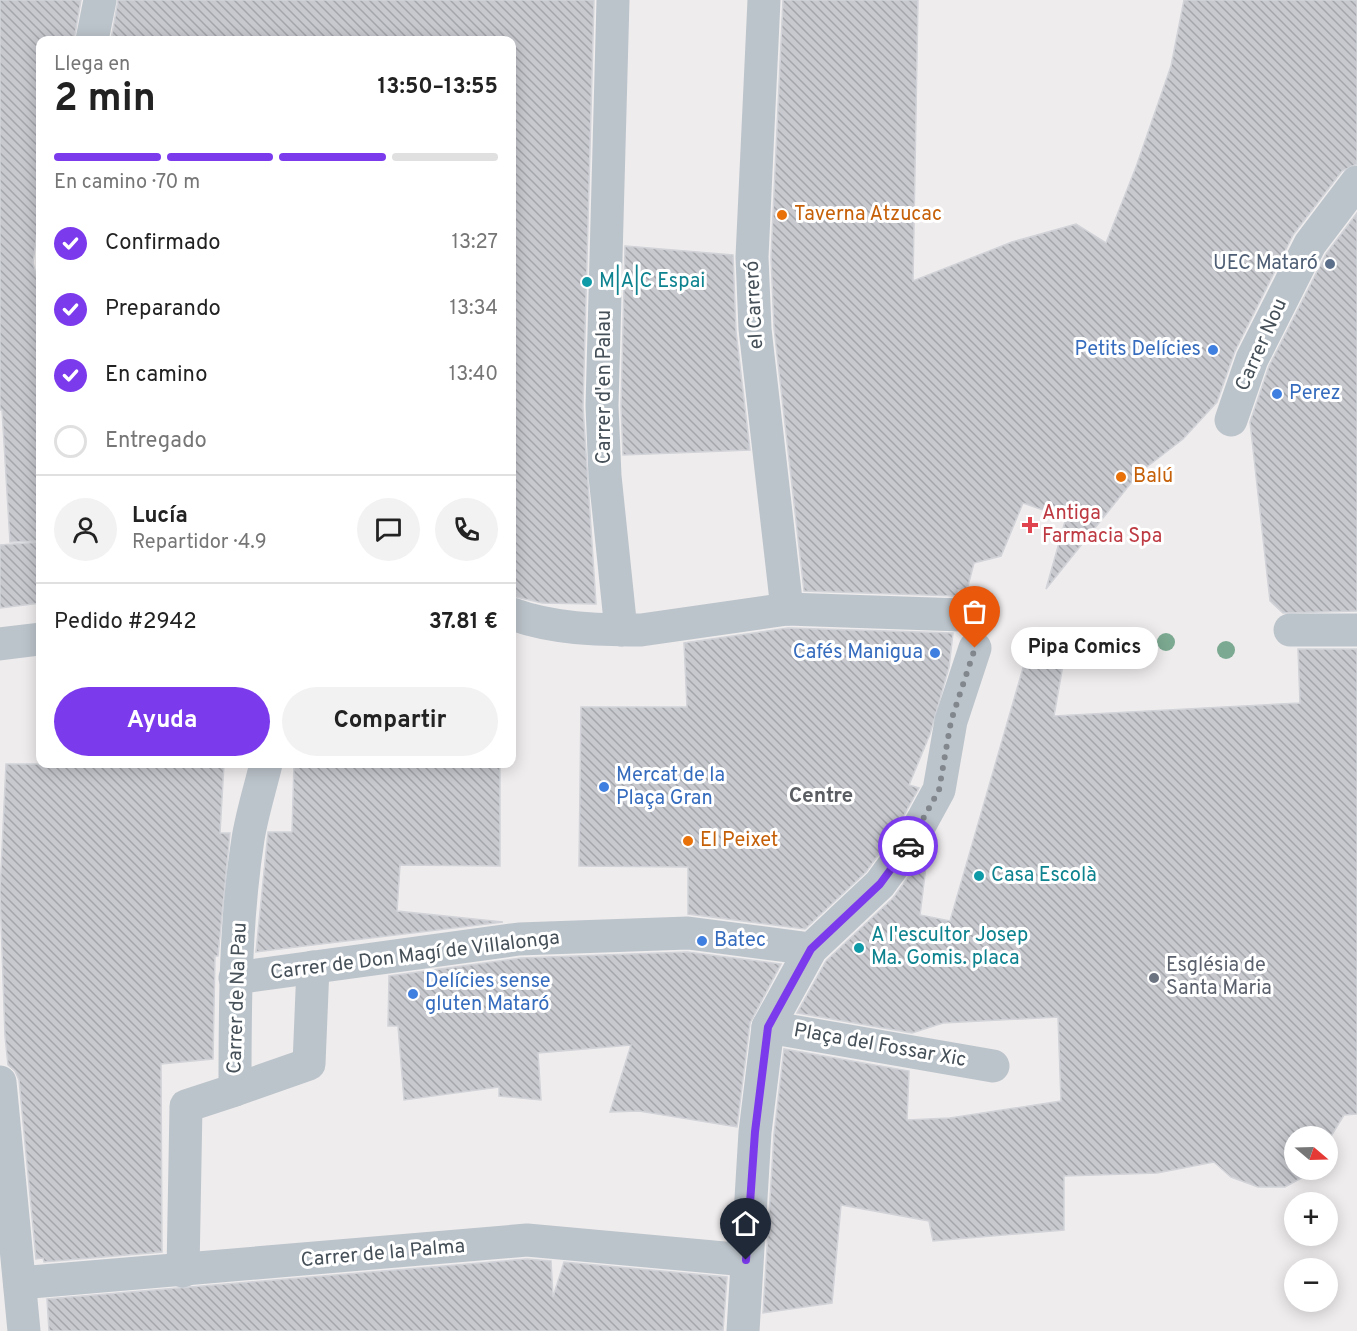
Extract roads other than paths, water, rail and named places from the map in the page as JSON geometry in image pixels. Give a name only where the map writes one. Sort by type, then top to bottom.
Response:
[{"type":"street","points":[[93,36],[100,0]]},
{"type":"street","name":"Carrer d'en Palau","points":[[613,0],[602,406],[605,476],[621,630]]},
{"type":"street","name":"el Carreró","points":[[764,0],[752,257],[754,328],[787,609]]},
{"type":"street","name":"Carrer Nou","points":[[1232,420],[1252,359],[1310,244],[1357,182]]},
{"type":"street","points":[[516,616],[530,621],[575,628],[621,630],[787,609],[962,615]]},
{"type":"street","points":[[1290,630],[1357,630]]},
{"type":"street","points":[[0,644],[36,640]]},
{"type":"street","points":[[743,1331],[755,1132],[768,1027],[811,949],[880,884],[910,843],[939,790],[951,721],[975,648]]},
{"type":"street","name":"Carrer de Na Pau","points":[[183,1271],[186,1106],[236,1090],[235,978],[248,838],[265,768]]},
{"type":"street","name":"Carrer de Don Magí de Villalonga","points":[[235,978],[519,939],[688,933],[811,949]]},
{"type":"street","points":[[236,1090],[309,1064],[313,967]]},
{"type":"street","name":"Plaça del Fossar Xic","points":[[768,1027],[993,1066]]},
{"type":"street","points":[[0,1082],[24,1331]]},
{"type":"street","name":"Carrer de la Palma","points":[[20,1285],[31,1282],[183,1271],[527,1240],[746,1260]]},
{"type":"place","name":"Taverna Atzucac","points":[[782,215]]},
{"type":"place","name":"UEC Mataró","points":[[1330,264]]},
{"type":"place","name":"M|A|C Espai","points":[[587,282]]},
{"type":"place","name":"Petits Delícies","points":[[1213,350]]},
{"type":"place","name":"Perez","points":[[1277,394]]},
{"type":"place","name":"Balú","points":[[1121,477]]},
{"type":"place","name":"Antiga Farmacia Spa","points":[[1030,525]]},
{"type":"place","name":"Pipa Comics","points":[[975,648]]},
{"type":"place","name":"Cafés Manigua","points":[[935,653]]},
{"type":"place","name":"Mercat de la Plaça Gran","points":[[604,787]]},
{"type":"place","name":"El Peixet","points":[[688,841]]},
{"type":"place","name":"Casa Escolà","points":[[979,876]]},
{"type":"place","name":"Batec","points":[[702,941]]},
{"type":"place","name":"A l'escultor Josep Ma. Gomis. placa","points":[[859,948]]},
{"type":"place","name":"Església de Santa Maria","points":[[1154,978]]},
{"type":"place","name":"Delícies sense gluten Mataró","points":[[413,994]]},
{"type":"district","name":"Centre","points":[[821,796]]}]
